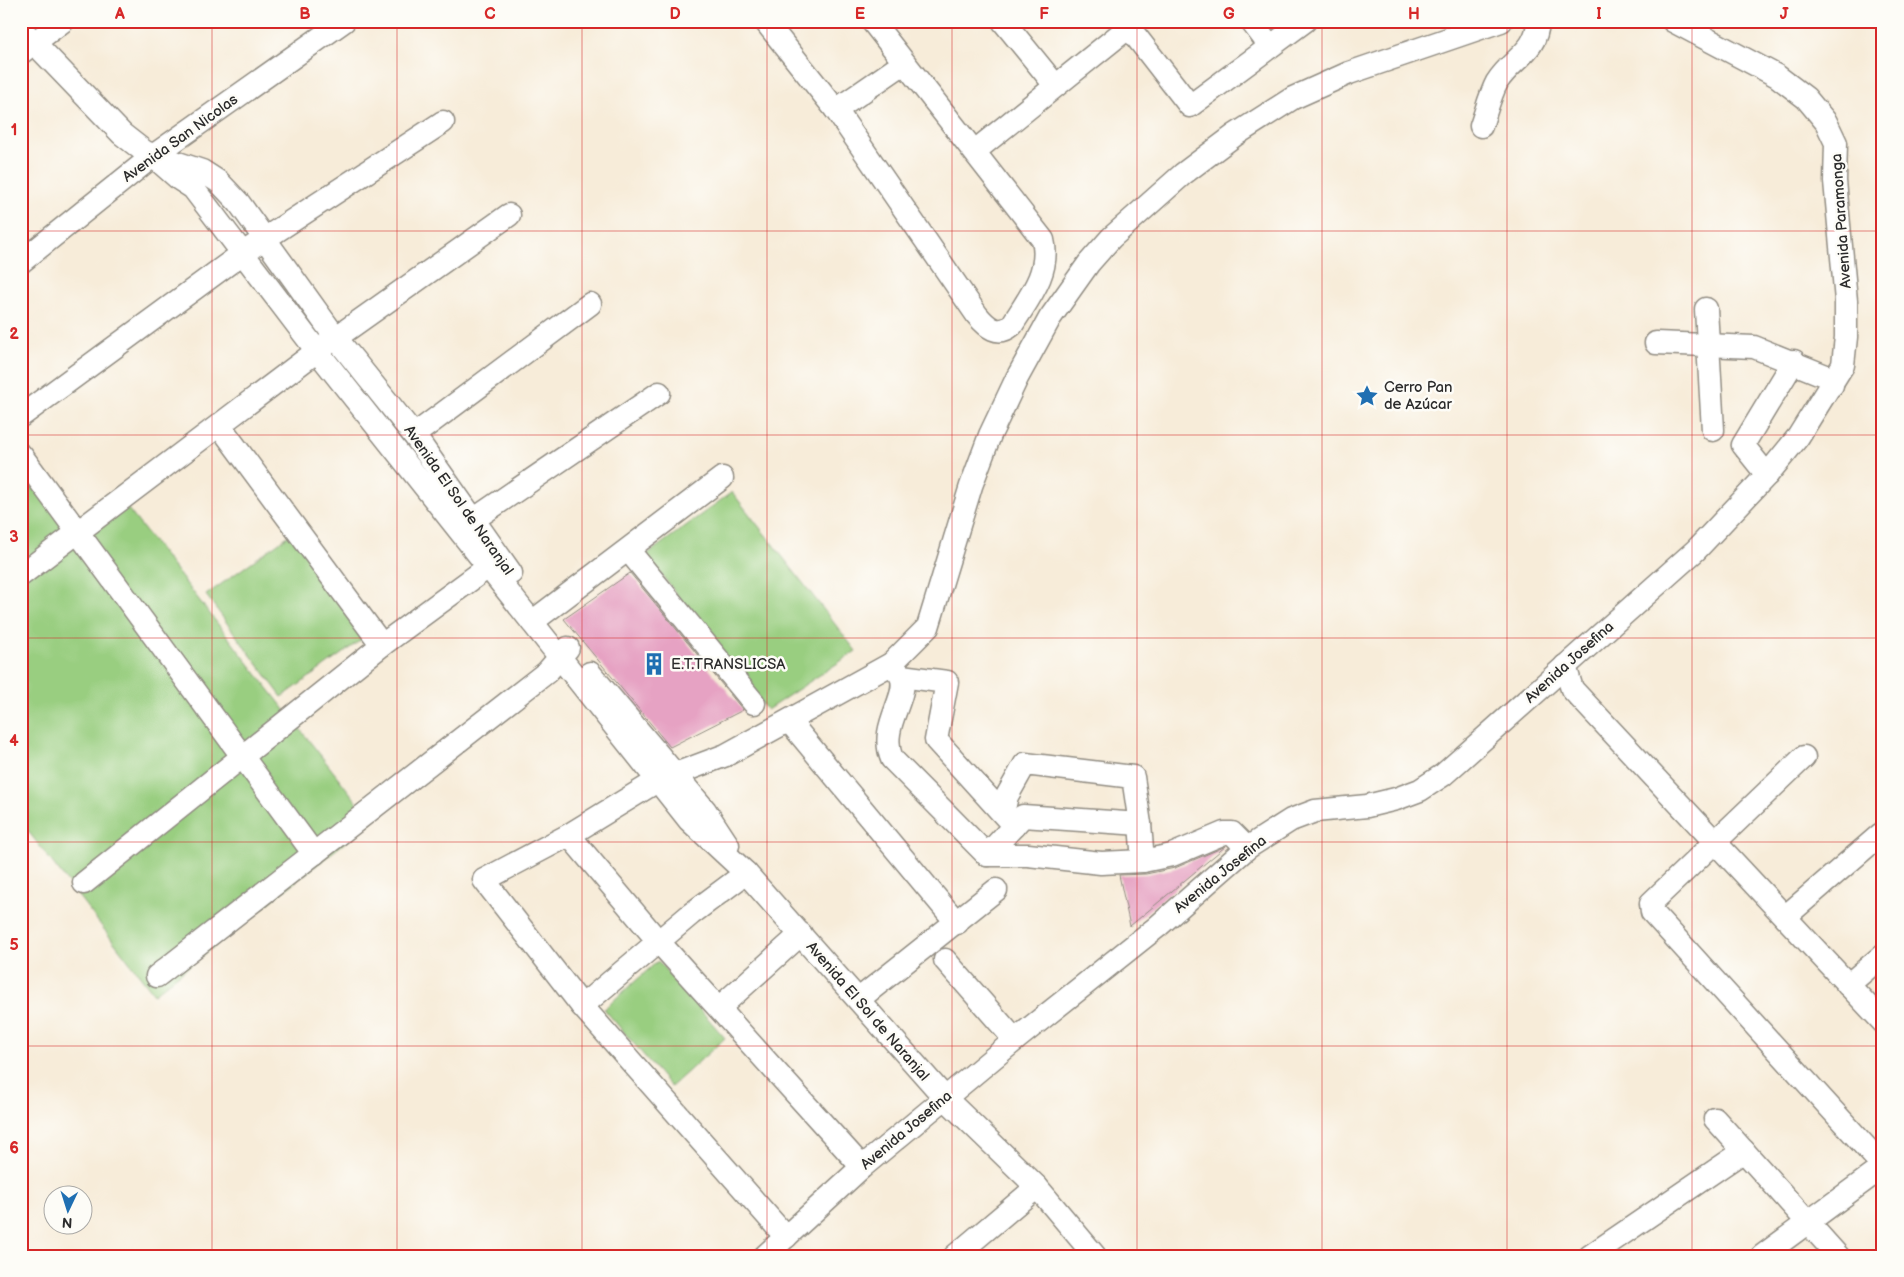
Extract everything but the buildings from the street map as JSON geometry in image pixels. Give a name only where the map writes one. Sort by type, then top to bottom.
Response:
[{"type":"street","points":[[25,42],[63,21]]},
{"type":"street","name":"Avenida San Nicolas","points":[[21,262],[153,156],[344,21]]},
{"type":"street","points":[[765,21],[836,110],[977,315],[987,326],[997,331],[1006,331],[1012,325],[1044,269],[1046,252],[1043,240],[872,21]]},
{"type":"street","points":[[1003,21],[1056,85]]},
{"type":"street","points":[[1251,21],[1270,46]]},
{"type":"street","points":[[974,151],[1056,85],[1127,24],[1190,106],[1305,21]]},
{"type":"street","points":[[786,1237],[582,1006],[484,880],[569,835],[665,777],[726,755],[789,721],[896,670],[928,627],[971,486],[990,435],[1017,378],[1050,318],[1089,263],[1111,238],[1184,174],[1235,135],[1293,98],[1349,73],[1502,21]]},
{"type":"street","points":[[1480,126],[1497,82],[1529,48],[1538,35],[1538,21]]},
{"type":"street","name":"Avenida Paramonga","points":[[1673,21],[1777,76],[1799,92],[1826,122],[1836,143],[1835,181],[1844,265],[1846,337],[1843,365],[1832,385]]},
{"type":"street","name":"Avenida El Sol de Naranjal","points":[[25,42],[122,134],[193,188],[317,351],[493,562],[665,777],[689,820],[746,872],[859,998],[945,1098],[1037,1187],[1095,1256]]},
{"type":"street","points":[[836,110],[904,63]]},
{"type":"street","points":[[21,416],[263,238],[443,122]]},
{"type":"street","name":"Avenida El Sol de Naranjal","points":[[153,156],[186,164],[202,171],[219,182],[239,203],[336,338],[414,435],[473,520],[493,562]]},
{"type":"street","points":[[21,575],[317,351],[509,215]]},
{"type":"street","points":[[414,435],[590,304]]},
{"type":"street","points":[[1706,309],[1714,430]]},
{"type":"street","points":[[1656,344],[1709,344],[1754,347],[1794,361],[1826,376],[1832,385]]},
{"type":"street","points":[[1767,475],[1743,445],[1794,361]]},
{"type":"street","name":"Avenida Josefina","points":[[765,1256],[862,1167],[1014,1040],[1157,927],[1247,848],[1291,820],[1315,811],[1367,806],[1396,799],[1432,783],[1696,550],[1767,475],[1798,436],[1832,385]]},
{"type":"street","points":[[473,520],[659,393]]},
{"type":"street","points":[[220,426],[382,645]]},
{"type":"street","points":[[21,455],[314,854]]},
{"type":"street","points":[[537,618],[629,551],[722,478]]},
{"type":"street","points":[[629,551],[754,704]]},
{"type":"street","points":[[84,883],[382,645],[493,562]]},
{"type":"street","points":[[157,976],[547,672],[564,653]]},
{"type":"street","points":[[1565,666],[1572,689],[1883,1022]]},
{"type":"street","points":[[896,670],[947,682],[936,740],[1009,820]]},
{"type":"street","points":[[896,670],[902,687],[888,736],[888,747],[892,759],[986,855],[1028,856],[1101,863],[1143,861],[1172,855],[1224,833],[1232,833],[1238,836],[1247,848]]},
{"type":"street","points":[[789,721],[957,923]]},
{"type":"street","points":[[1762,1256],[1883,1166],[1652,912],[1651,903],[1804,757]]},
{"type":"street","points":[[986,855],[1009,820],[1007,796],[1026,764],[1133,776],[1143,861]]},
{"type":"street","points":[[1009,820],[1023,816],[1140,824]]},
{"type":"street","points":[[1785,917],[1881,834]]},
{"type":"street","points":[[569,835],[658,941],[862,1167]]},
{"type":"street","points":[[582,1006],[658,941],[746,872]]},
{"type":"street","points":[[859,998],[957,923],[996,890]]},
{"type":"street","points":[[719,1008],[801,934]]},
{"type":"street","points":[[1848,985],[1883,955]]},
{"type":"street","points":[[944,960],[1014,1040]]},
{"type":"street","points":[[1715,1119],[1838,1256]]},
{"type":"street","points":[[1590,1256],[1744,1151]]},
{"type":"street","points":[[955,1256],[1037,1187]]},
{"type":"green space","points":[[21,470],[75,536],[124,504],[372,821],[154,994],[21,822]]},
{"type":"green space","points":[[732,492],[856,651],[767,710],[646,555]]},
{"type":"green space","points":[[292,533],[365,637],[282,697],[206,595]]},
{"type":"green space","points":[[658,961],[725,1038],[671,1087],[604,1009]]},
{"type":"place","name":"Cerro Pan de Azúcar","points":[[1367,396]]},
{"type":"place","name":"E.T.TRANSLICSA","points":[[654,664]]}]
